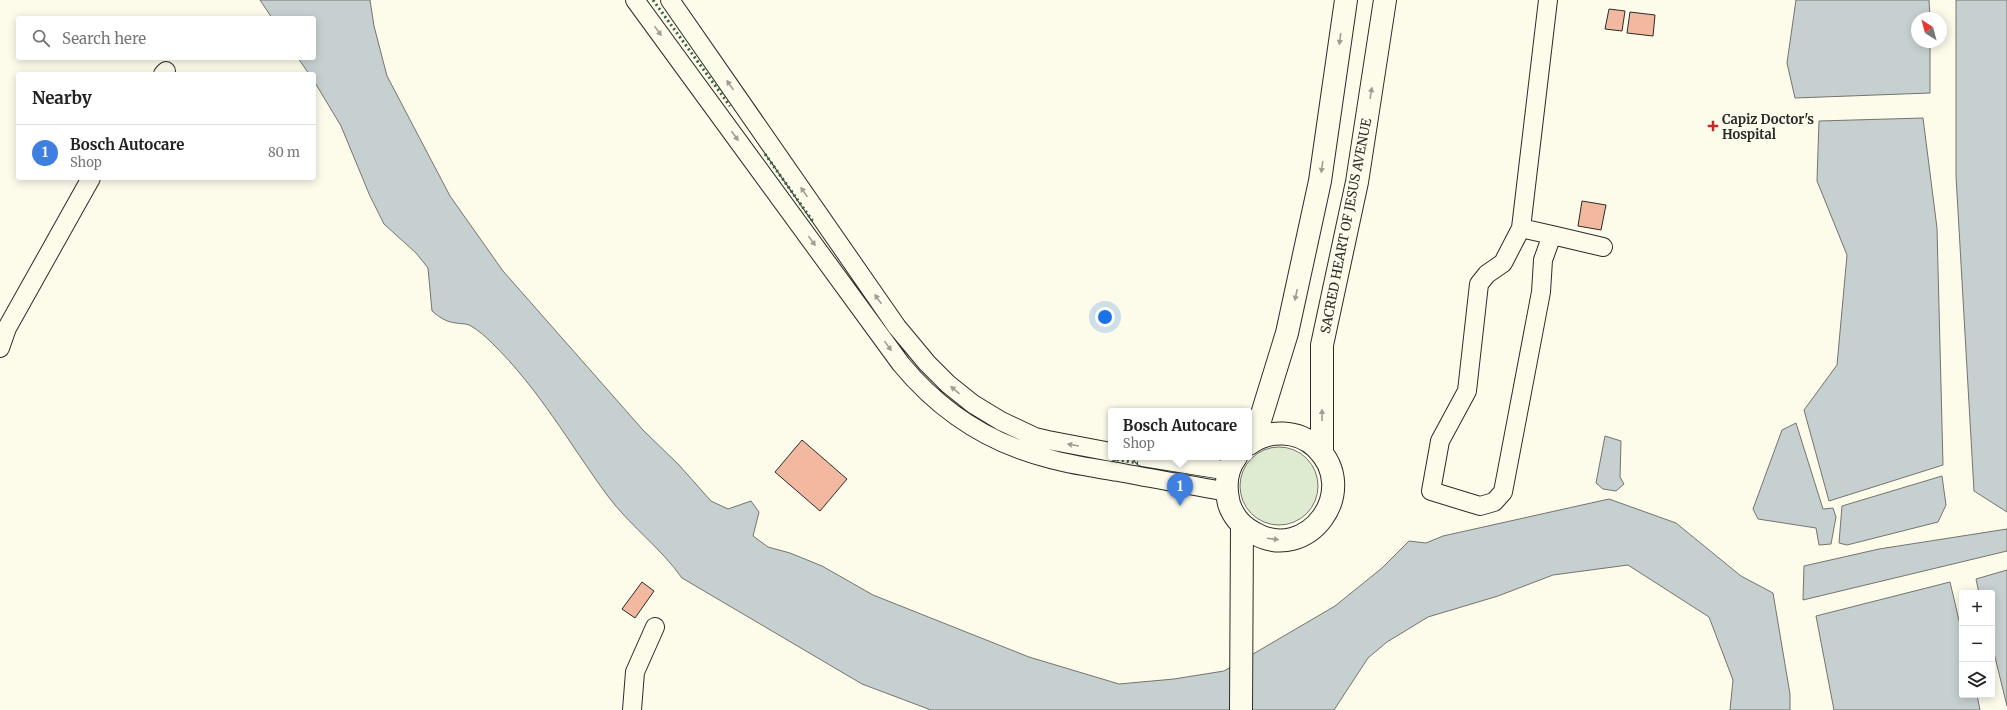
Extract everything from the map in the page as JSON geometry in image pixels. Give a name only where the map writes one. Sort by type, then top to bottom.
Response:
[{"type":"main road","points":[[1252,439],[1287,333],[1320,181],[1346,0]]},
{"type":"main road","name":"SACRED HEART OF JESUS AVENUE","points":[[1322,454],[1322,345],[1357,182],[1385,0]]},
{"type":"main road","points":[[1230,473],[1230,506],[1242,525],[1257,535],[1274,540],[1292,539],[1315,527],[1327,513],[1333,496],[1333,478],[1331,469],[1322,454],[1308,441],[1290,434],[1271,434],[1252,442]]},
{"type":"main road","points":[[1241,710],[1242,525]]},
{"type":"street","points":[[635,0],[901,364],[936,401],[962,421],[979,431],[1008,445],[1032,454],[1062,462],[1230,473]]},
{"type":"street","points":[[670,0],[897,327],[938,374],[973,404],[1001,421],[1035,437],[1108,451]]},
{"type":"street","points":[[1548,0],[1521,228],[1503,263],[1487,274],[1479,284],[1467,391],[1440,441],[1431,490],[1480,506],[1494,502],[1503,492],[1539,300],[1543,260],[1552,235]]},
{"type":"street","points":[[0,348],[7,328],[90,180]]},
{"type":"street","points":[[1521,228],[1604,248]]},
{"type":"street","points":[[1159,460],[1230,473]]},
{"type":"street","points":[[632,710],[635,672],[655,627]]},
{"type":"green space","points":[[1279,447],[1294,450],[1311,465],[1317,478],[1318,486],[1315,501],[1300,518],[1287,524],[1279,525],[1264,522],[1247,507],[1241,494],[1240,486],[1243,471],[1258,454],[1271,448]]},
{"type":"shaded area","points":[[260,0],[370,0],[374,26],[387,76],[450,196],[503,271],[643,430],[679,465],[711,501],[728,509],[751,501],[759,512],[753,536],[768,547],[790,553],[822,566],[873,595],[1029,657],[1119,684],[1174,679],[1224,671],[1335,606],[1382,568],[1409,541],[1426,543],[1443,536],[1609,499],[1676,523],[1741,576],[1773,593],[1790,694],[1790,710],[1730,710],[1733,680],[1709,617],[1628,565],[1553,575],[1498,596],[1428,617],[1387,642],[1368,658],[1334,710],[931,710],[862,684],[682,578],[664,556],[625,517],[607,495],[553,417],[509,361],[487,338],[474,328],[467,324],[446,320],[432,311],[428,268],[416,253],[384,224],[370,196],[341,126],[316,84],[316,72],[308,72],[299,60],[316,60],[316,16],[271,16]]},
{"type":"shaded area","points":[[1796,0],[1929,0],[1930,12],[1911,12],[1911,48],[1930,48],[1930,93],[1795,98],[1787,63]]},
{"type":"shaded area","points":[[1956,0],[2007,0],[2007,512],[1974,491],[1956,176]]},
{"type":"shaded area","points":[[1923,118],[1937,228],[1943,465],[1829,501],[1804,410],[1837,365],[1847,255],[1817,181],[1819,121]]},
{"type":"shaded area","points":[[1796,423],[1823,509],[1833,508],[1836,517],[1831,544],[1819,545],[1816,528],[1758,519],[1753,509],[1782,430]]},
{"type":"shaded area","points":[[1605,436],[1621,441],[1620,477],[1624,484],[1616,491],[1603,489],[1596,483]]},
{"type":"shaded area","points":[[1942,476],[1946,505],[1938,522],[1847,545],[1839,543],[1842,506]]},
{"type":"shaded area","points":[[2007,529],[2007,551],[1803,600],[1804,566],[1879,549]]},
{"type":"shaded area","points":[[2007,570],[2007,706],[1995,657],[1995,590],[1978,590],[1976,579]]},
{"type":"shaded area","points":[[1950,582],[1959,620],[1959,698],[1978,698],[1980,710],[1834,710],[1816,616]]},
{"type":"building","points":[[1609,9],[1625,11],[1622,31],[1605,29]]},
{"type":"building","points":[[1630,12],[1655,15],[1653,36],[1627,33]]},
{"type":"building","points":[[1582,201],[1606,205],[1601,230],[1578,226]]},
{"type":"building","points":[[802,440],[847,479],[820,511],[775,472]]},
{"type":"building","points":[[642,582],[654,591],[635,618],[622,609]]},
{"type":"hedge","points":[[653,0],[730,106]]},
{"type":"hedge","points":[[765,154],[814,223]]},
{"type":"hedge","points":[[1118,460],[1138,463]]},
{"type":"place","name":"Capiz Doctor's Hospital","points":[[1713,126]]},
{"type":"place","name":"Bosch Autocare","points":[[1180,506]]}]
